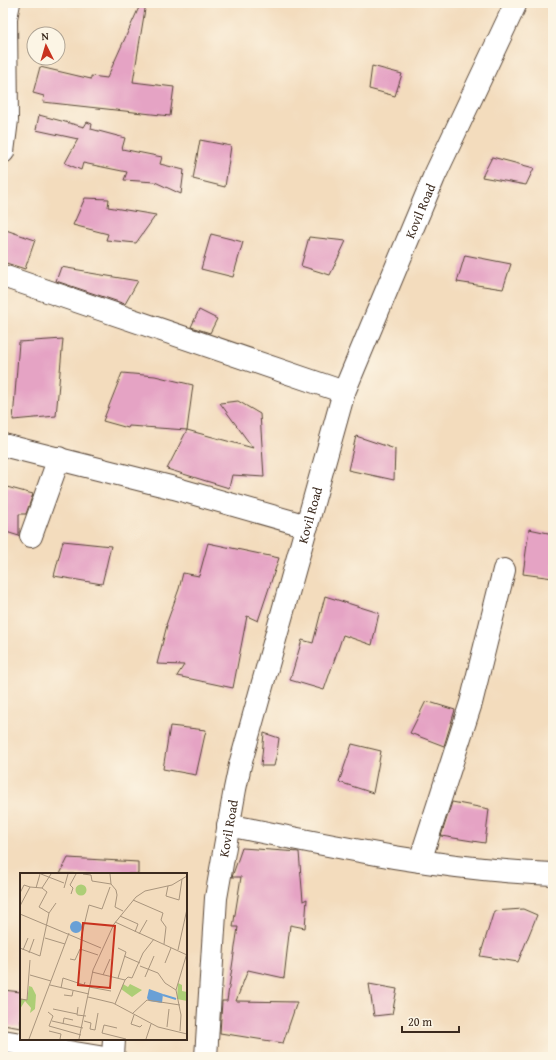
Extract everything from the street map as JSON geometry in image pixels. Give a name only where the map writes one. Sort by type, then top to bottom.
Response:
[{"type":"street","points":[[3,152],[7,120],[6,18],[9,3]]},
{"type":"street","name":"Kovil Road","points":[[206,1057],[216,898],[235,789],[240,765],[344,392],[434,177],[516,3]]},
{"type":"street","points":[[3,276],[344,392]]},
{"type":"street","points":[[3,445],[174,488],[307,526]]},
{"type":"street","points":[[31,536],[59,458]]},
{"type":"street","points":[[420,861],[471,703],[504,570]]},
{"type":"street","points":[[228,825],[317,844],[420,861],[485,870],[553,874]]},
{"type":"street","points":[[113,1057],[114,1040]]},
{"type":"street","points":[[3,1041],[99,1057]]},
{"type":"building","points":[[141,3],[146,3],[133,82],[174,87],[170,116],[43,102],[44,96],[33,93],[40,67],[91,79],[91,76],[107,78]]},
{"type":"building","points":[[372,66],[402,74],[395,96],[369,89]]},
{"type":"building","points":[[39,115],[84,127],[87,122],[92,124],[91,129],[125,138],[122,149],[162,157],[160,164],[184,170],[181,194],[155,182],[124,180],[127,172],[83,163],[81,170],[65,163],[78,139],[36,130]]},
{"type":"building","points":[[200,140],[231,146],[225,187],[193,179]]},
{"type":"building","points":[[492,157],[534,168],[526,185],[482,177]]},
{"type":"building","points":[[85,198],[109,199],[108,207],[156,215],[136,243],[106,240],[108,234],[73,225]]},
{"type":"building","points":[[3,229],[35,240],[25,269],[3,262]]},
{"type":"building","points":[[211,234],[243,242],[233,277],[201,269]]},
{"type":"building","points":[[309,237],[346,241],[330,275],[301,266]]},
{"type":"building","points":[[465,255],[511,264],[503,289],[457,282]]},
{"type":"building","points":[[61,267],[138,281],[125,304],[56,281]]},
{"type":"building","points":[[199,310],[217,319],[210,333],[191,327]]},
{"type":"building","points":[[63,339],[56,416],[13,420],[19,342]]},
{"type":"building","points":[[122,373],[155,376],[193,385],[187,430],[129,426],[128,428],[103,421]]},
{"type":"building","points":[[238,401],[260,414],[264,477],[232,475],[229,488],[167,469],[187,430],[253,448],[220,403]]},
{"type":"building","points":[[356,436],[395,449],[394,480],[348,470]]},
{"type":"building","points":[[3,486],[33,494],[26,514],[19,514],[19,536],[3,531]]},
{"type":"building","points":[[529,529],[553,534],[553,578],[523,574]]},
{"type":"building","points":[[63,541],[111,546],[102,584],[54,576]]},
{"type":"building","points":[[208,543],[279,558],[258,621],[247,616],[233,688],[177,676],[184,665],[157,664],[166,625],[183,573],[199,576]]},
{"type":"building","points":[[325,596],[379,613],[372,645],[343,635],[324,690],[290,680],[302,640],[313,643]]},
{"type":"building","points":[[426,701],[455,710],[444,746],[410,733]]},
{"type":"building","points":[[170,726],[206,730],[196,775],[163,769]]},
{"type":"building","points":[[264,733],[279,738],[274,766],[261,766]]},
{"type":"building","points":[[352,744],[381,751],[373,793],[339,782]]},
{"type":"building","points":[[452,802],[489,809],[485,843],[441,836]]},
{"type":"building","points":[[242,848],[299,852],[303,901],[307,899],[305,928],[290,925],[284,978],[248,970],[236,1001],[297,1002],[283,1043],[220,1033],[222,1001],[227,1001],[238,927],[233,927],[241,877],[232,877]]},
{"type":"building","points":[[68,858],[138,862],[138,873],[60,873]]},
{"type":"building","points":[[523,909],[537,915],[518,962],[480,956],[494,911]]},
{"type":"building","points":[[369,984],[397,989],[392,1014],[374,1016]]},
{"type":"building","points":[[3,990],[20,992],[20,1028],[3,1025]]}]
